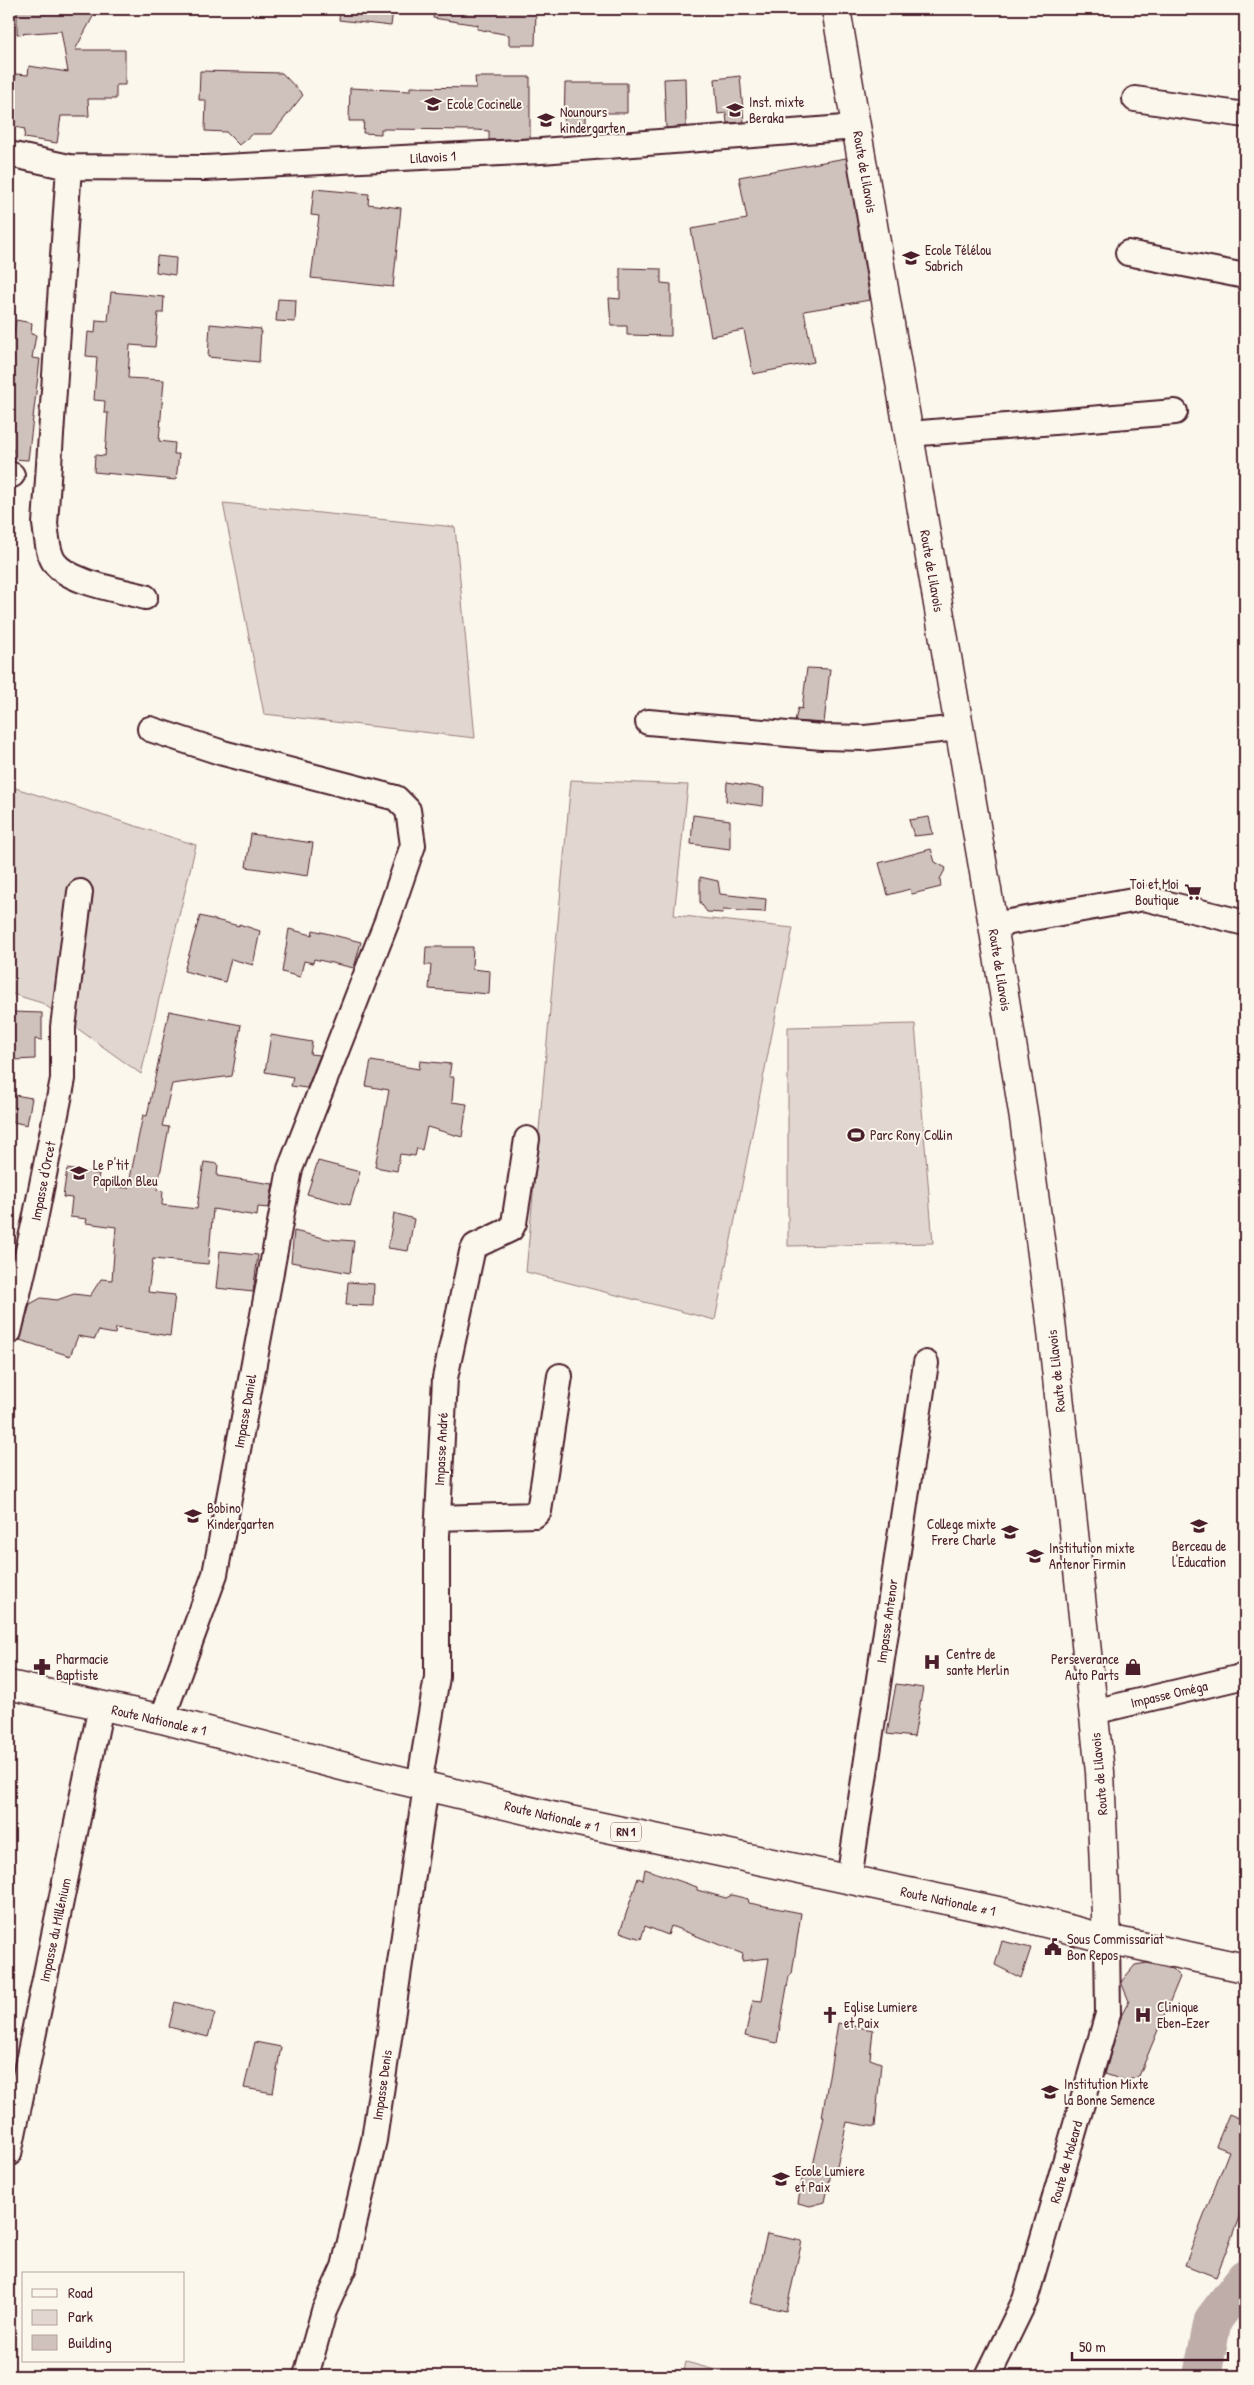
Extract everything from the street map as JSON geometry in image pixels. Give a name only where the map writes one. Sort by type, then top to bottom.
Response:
[{"type":"main road","name":"Route de Lilavois","points":[[836,9],[993,925],[1024,1119],[1051,1322],[1100,1772],[1107,1939]]},
{"type":"main road","name":"Route Nationale # 1","points":[[9,1685],[162,1719],[569,1820],[1007,1913],[1107,1939],[1245,1968]]},
{"type":"street","points":[[1135,99],[1245,114]]},
{"type":"street","name":"Lilavois 1","points":[[9,154],[69,167],[205,168],[462,155],[857,127]]},
{"type":"street","points":[[69,167],[46,524],[48,546],[53,561],[64,572],[75,577],[145,597]]},
{"type":"street","points":[[1128,253],[1245,276]]},
{"type":"street","points":[[909,434],[1176,412]]},
{"type":"street","points":[[648,722],[857,738],[959,728]]},
{"type":"street","name":"Impasse Daniel","points":[[150,728],[223,752],[396,798],[408,810],[413,845],[387,921],[290,1169],[215,1574],[162,1719]]},
{"type":"street","name":"Impasse d'Orcet","points":[[9,1332],[34,1225],[63,1079],[62,1027],[80,892]]},
{"type":"street","points":[[993,925],[1144,898],[1245,923]]},
{"type":"street","name":"Impasse André","points":[[423,1785],[437,1677],[438,1518],[445,1378],[472,1252],[476,1246],[511,1228],[514,1223],[527,1139]]},
{"type":"street","name":"Impasse Antenor","points":[[849,1880],[926,1363]]},
{"type":"street","points":[[438,1518],[531,1516],[539,1511],[560,1376]]},
{"type":"street","name":"Impasse Oméga","points":[[1093,1712],[1245,1676]]},
{"type":"street","name":"Impasse du Millénium","points":[[9,2154],[101,1706]]},
{"type":"street","name":"Impasse Denis","points":[[306,2376],[324,2311],[344,2268],[374,2140],[423,1785]]},
{"type":"street","name":"Route de Moleard","points":[[988,2376],[1025,2300],[1108,2014],[1107,1939]]},
{"type":"green space","points":[[223,503],[455,527],[475,738],[264,714]]},
{"type":"green space","points":[[571,780],[688,785],[674,915],[793,928],[715,1320],[526,1272]]},
{"type":"green space","points":[[9,786],[196,845],[141,1074],[42,1003],[9,993]]},
{"type":"green space","name":"Parc Rony Collin","points":[[915,1024],[933,1243],[788,1246],[788,1027]]},
{"type":"green space","points":[[686,2362],[737,2376],[683,2376]]},
{"type":"building","points":[[17,9],[97,9],[75,50],[125,50],[125,85],[116,85],[116,99],[88,99],[89,116],[61,116],[57,143],[24,138],[25,129],[9,126],[16,74],[28,75],[29,66],[68,72],[61,31],[17,34]]},
{"type":"building","points":[[340,9],[393,9],[391,26],[339,20]]},
{"type":"building","points":[[434,9],[536,9],[535,45],[509,45],[509,35],[477,29],[478,25],[433,18]]},
{"type":"building","points":[[200,71],[282,73],[303,95],[272,134],[252,134],[239,145],[226,132],[205,131],[206,100],[199,100]]},
{"type":"building","points":[[740,76],[744,122],[727,123],[726,113],[718,114],[715,79]]},
{"type":"building","points":[[475,77],[530,77],[530,138],[489,140],[489,131],[476,130],[381,129],[381,134],[363,133],[364,121],[349,121],[350,88],[410,91],[410,87],[476,88]]},
{"type":"building","points":[[685,78],[686,126],[666,128],[664,79]]},
{"type":"building","points":[[565,83],[627,83],[627,113],[586,113],[586,131],[564,130]]},
{"type":"building","points":[[846,158],[870,300],[804,311],[814,362],[753,374],[744,330],[711,336],[691,229],[747,219],[739,177]]},
{"type":"building","points":[[314,189],[369,194],[368,204],[401,208],[393,287],[311,278],[319,216],[311,215]]},
{"type":"building","points":[[157,256],[176,258],[175,275],[156,272]]},
{"type":"building","points":[[620,268],[661,269],[661,283],[671,284],[671,336],[627,335],[627,326],[611,326],[609,298],[620,299]]},
{"type":"building","points":[[111,292],[164,297],[163,313],[158,313],[155,347],[130,345],[128,378],[164,380],[159,441],[175,443],[174,454],[179,454],[176,480],[94,472],[95,455],[105,456],[108,413],[104,413],[105,401],[94,400],[97,357],[86,356],[88,332],[95,333],[96,320],[108,321]]},
{"type":"building","points":[[278,299],[296,300],[295,322],[276,321]]},
{"type":"building","points":[[16,320],[32,323],[31,334],[36,335],[32,358],[40,359],[28,460],[12,459],[13,449],[9,448],[9,332],[14,333]]},
{"type":"building","points":[[210,324],[261,329],[259,362],[208,357]]},
{"type":"building","points":[[807,668],[830,669],[824,723],[795,721],[798,708],[802,709]]},
{"type":"building","points":[[727,782],[764,788],[763,806],[726,801]]},
{"type":"building","points":[[693,815],[730,820],[730,849],[691,844]]},
{"type":"building","points":[[929,817],[933,834],[914,836],[909,820]]},
{"type":"building","points":[[251,834],[313,843],[308,876],[246,867]]},
{"type":"building","points":[[931,849],[935,862],[946,868],[940,879],[941,887],[912,894],[910,889],[888,895],[879,863]]},
{"type":"building","points":[[700,877],[718,881],[720,894],[766,899],[765,912],[723,910],[722,913],[707,912],[700,902]]},
{"type":"building","points":[[200,916],[239,926],[239,924],[260,931],[253,965],[231,959],[225,982],[184,971]]},
{"type":"building","points":[[289,929],[312,935],[313,930],[361,942],[354,968],[314,959],[313,963],[304,961],[300,977],[282,972]]},
{"type":"building","points":[[426,947],[473,947],[472,969],[490,971],[489,994],[429,989],[431,965],[425,965]]},
{"type":"building","points":[[169,1011],[241,1025],[232,1076],[172,1084],[162,1126],[169,1127],[157,1190],[163,1191],[162,1205],[197,1209],[204,1162],[218,1164],[217,1176],[273,1184],[269,1208],[258,1207],[257,1216],[213,1209],[208,1264],[153,1259],[148,1292],[175,1295],[170,1336],[116,1328],[115,1334],[98,1331],[95,1339],[78,1336],[70,1356],[20,1340],[30,1304],[41,1298],[57,1300],[74,1294],[90,1296],[101,1279],[112,1280],[116,1227],[86,1223],[87,1219],[70,1217],[72,1198],[63,1197],[67,1169],[99,1174],[97,1185],[128,1188],[143,1115],[147,1116]]},
{"type":"building","points":[[12,1012],[42,1013],[42,1040],[35,1039],[35,1059],[14,1060],[13,1039],[10,1039]]},
{"type":"building","points":[[271,1035],[312,1042],[310,1054],[320,1055],[307,1088],[291,1086],[293,1077],[265,1072]]},
{"type":"building","points":[[371,1061],[419,1069],[420,1061],[451,1064],[449,1077],[454,1077],[452,1102],[467,1104],[462,1137],[427,1127],[422,1150],[417,1148],[415,1156],[400,1154],[397,1171],[375,1167],[389,1090],[366,1086]]},
{"type":"building","points":[[9,1094],[32,1098],[27,1125],[9,1121]]},
{"type":"building","points":[[318,1161],[360,1172],[350,1205],[307,1194]]},
{"type":"building","points":[[394,1213],[414,1219],[408,1251],[388,1248]]},
{"type":"building","points":[[294,1231],[328,1239],[354,1241],[350,1273],[291,1262]]},
{"type":"building","points":[[220,1251],[258,1255],[253,1292],[216,1288]]},
{"type":"building","points":[[348,1282],[374,1284],[373,1306],[346,1305]]},
{"type":"building","points":[[896,1684],[923,1688],[914,1737],[887,1734]]},
{"type":"building","points":[[645,1869],[697,1887],[697,1890],[726,1898],[732,1895],[748,1899],[749,1903],[801,1913],[792,1974],[789,1976],[777,2043],[745,2036],[753,2000],[762,2001],[769,1958],[742,1961],[743,1954],[671,1926],[668,1935],[645,1926],[641,1939],[620,1932],[638,1878],[643,1880]]},
{"type":"building","points":[[1002,1941],[1031,1948],[1021,1978],[995,1965]]},
{"type":"building","name":"Clinique Eben-Ezer","points":[[1147,1963],[1172,1969],[1180,1977],[1139,2076],[1126,2081],[1105,2074],[1121,2016],[1129,2001],[1121,1982],[1135,1965]]},
{"type":"building","points":[[175,2002],[215,2013],[208,2037],[169,2027]]},
{"type":"building","points":[[838,2023],[873,2030],[870,2059],[881,2063],[875,2127],[847,2122],[835,2174],[831,2173],[825,2202],[810,2206],[798,2203],[803,2173],[811,2174],[824,2117],[822,2117]]},
{"type":"building","points":[[255,2042],[281,2047],[273,2093],[244,2088]]},
{"type":"building","points":[[1244,2112],[1245,2202],[1216,2277],[1185,2265],[1229,2151],[1216,2146],[1229,2114],[1241,2119]]},
{"type":"building","points":[[767,2234],[802,2241],[786,2311],[750,2303]]},
{"type":"waterway","points":[[1202,2376],[1213,2320],[1245,2278]]},
{"type":"place","name":"Ecole Cocinelle","points":[[433,104]]},
{"type":"place","name":"Inst. mixte Beraka","points":[[735,110]]},
{"type":"place","name":"Nounours kindergarten","points":[[546,120]]},
{"type":"place","name":"Ecole Télélou Sabrich","points":[[911,258]]},
{"type":"place","name":"Toi et Moi Boutique","points":[[1193,892]]},
{"type":"place","name":"Parc Rony Collin","points":[[856,1135]]},
{"type":"place","name":"Le P'tit Papillon Bleu","points":[[79,1173]]},
{"type":"place","name":"Bobino Kindergarten","points":[[193,1516]]},
{"type":"place","name":"Berceau de l'Education","points":[[1199,1526]]},
{"type":"place","name":"College mixte Frere Charle","points":[[1010,1532]]},
{"type":"place","name":"Institution mixte Antenor Firmin","points":[[1035,1556]]},
{"type":"place","name":"Centre de sante Merlin","points":[[932,1662]]},
{"type":"place","name":"Pharmacie Baptiste","points":[[42,1667]]},
{"type":"place","name":"Perseverance Auto Parts","points":[[1133,1667]]},
{"type":"place","name":"Sous Commissariat Bon Repos","points":[[1053,1947]]},
{"type":"place","name":"Eglise Lumiere et Paix","points":[[830,2015]]},
{"type":"place","name":"Clinique Eben-Ezer","points":[[1143,2015]]},
{"type":"place","name":"Institution Mixte la Bonne Semence","points":[[1050,2092]]},
{"type":"place","name":"Ecole Lumiere et Paix","points":[[781,2179]]}]
